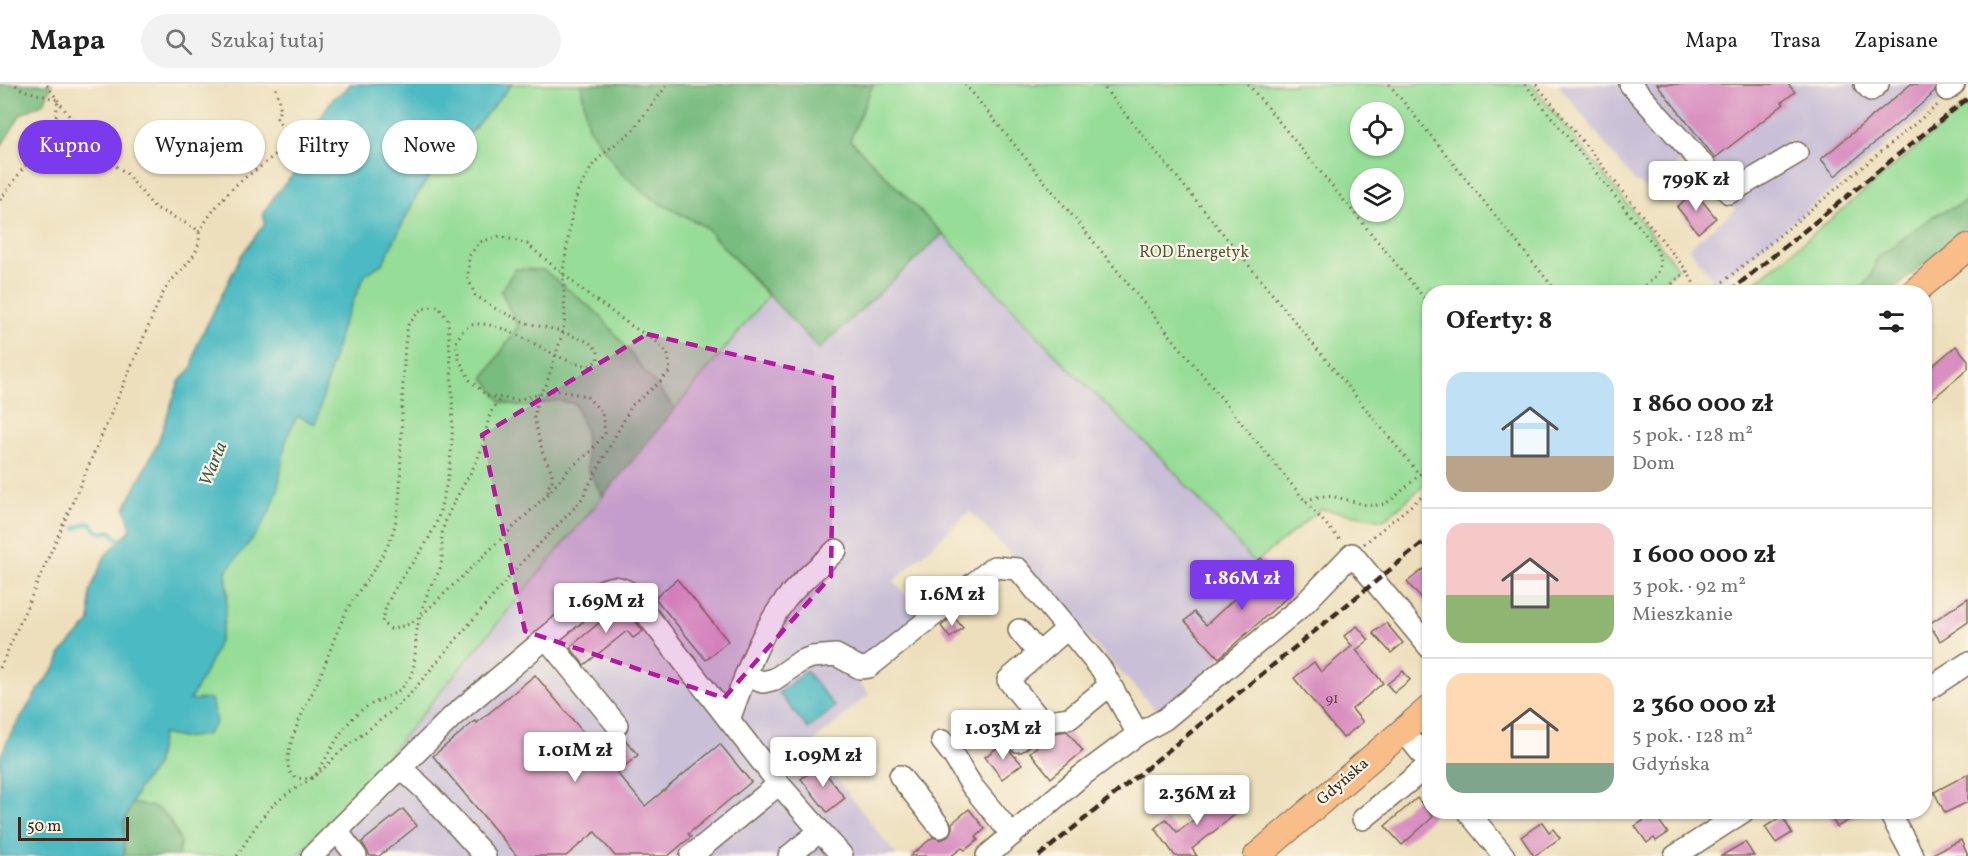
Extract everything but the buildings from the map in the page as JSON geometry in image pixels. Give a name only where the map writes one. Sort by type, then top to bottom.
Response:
[{"type":"main road","points":[[1922,285],[1968,247]]},
{"type":"main road","name":"Gdyńska","points":[[1257,856],[1422,715]]},
{"type":"street","points":[[1630,84],[1729,193],[1797,153]]},
{"type":"street","points":[[1865,84],[1871,90],[1878,84]]},
{"type":"street","points":[[729,720],[745,676],[770,623],[785,601],[836,550]]},
{"type":"street","points":[[987,856],[1080,777],[1138,734],[1165,719],[1303,605],[1352,554],[1422,638]]},
{"type":"street","points":[[745,676],[763,682],[785,674],[812,657],[836,655],[860,668],[869,667],[994,567],[1018,569],[1102,670],[1138,734]]},
{"type":"street","points":[[312,856],[453,716],[603,590],[612,587],[621,588],[630,593],[779,784],[842,856]]},
{"type":"street","points":[[1042,722],[1008,680],[1068,628]]},
{"type":"street","points":[[1019,630],[1038,654]]},
{"type":"street","points":[[546,638],[617,725]]},
{"type":"street","points":[[1932,687],[1968,663]]},
{"type":"street","points":[[1018,741],[1042,722],[1070,718],[1110,685]]},
{"type":"street","points":[[1403,730],[1422,754]]},
{"type":"street","points":[[942,741],[972,786],[1012,835]]},
{"type":"street","points":[[401,768],[425,790],[484,856]]},
{"type":"street","points":[[1364,819],[1422,771]]},
{"type":"street","points":[[900,776],[940,827]]},
{"type":"street","points":[[691,856],[779,784]]},
{"type":"street","points":[[1474,819],[1504,856]]},
{"type":"street","points":[[1675,856],[1732,819]]},
{"type":"street","points":[[1893,819],[1913,856]]},
{"type":"street","points":[[337,831],[356,856]]},
{"type":"street","points":[[789,856],[820,831]]},
{"type":"path","points":[[14,84],[23,90],[58,100]]},
{"type":"path","points":[[46,84],[96,153],[125,172],[154,207],[199,232]]},
{"type":"path","points":[[0,668],[43,572],[55,539],[93,458],[157,305],[172,279],[190,261],[199,242],[199,232],[219,204],[238,183],[272,158],[284,141],[285,133],[277,118],[281,109],[281,101],[275,84]]},
{"type":"path","points":[[548,494],[552,472],[543,454],[534,418],[538,395],[546,385],[563,332],[565,317],[563,272],[572,213],[578,191],[594,163],[609,148],[632,131],[668,84]]},
{"type":"path","points":[[965,84],[1306,502],[1352,554],[1422,497]]},
{"type":"path","points":[[1101,84],[1419,474]]},
{"type":"path","points":[[1248,84],[1422,295]]},
{"type":"path","points":[[1389,84],[1551,285]]},
{"type":"path","points":[[1525,84],[1654,245],[1661,257],[1660,267],[1655,277],[1645,285]]},
{"type":"path","points":[[1536,84],[1687,271],[1693,285]]},
{"type":"path","points":[[1719,285],[1947,93]]},
{"type":"path","points":[[0,200],[55,125],[58,100]]},
{"type":"path","points":[[237,856],[263,816],[276,802],[314,777],[410,694],[522,562],[580,502],[632,405],[670,371],[668,354],[657,342],[581,289],[526,244],[500,236],[480,242],[469,256],[468,279],[475,295],[495,308],[526,322],[589,342],[598,351],[597,360],[590,366],[572,363],[531,341],[487,325],[471,325],[463,330],[456,342],[459,359],[470,380],[487,396],[517,400],[556,390],[586,396],[602,412],[605,434],[590,452],[570,468],[548,494],[422,615],[410,624],[391,629],[382,624],[384,608],[435,527],[452,455],[453,423],[448,320],[438,306],[420,309],[408,325],[405,344],[399,505],[392,536],[335,635],[319,679],[296,724],[291,744],[288,767],[294,775],[301,778],[314,777]]},
{"type":"path","points":[[1671,285],[1687,271]]},
{"type":"path","points":[[314,777],[346,726],[357,714],[367,706],[397,691],[407,682],[412,670],[418,627],[429,590],[441,565],[444,525],[457,493],[473,470],[485,437],[492,408],[501,398]]},
{"type":"path","points":[[1306,502],[1313,498],[1326,496],[1372,506],[1385,504],[1422,472]]},
{"type":"highlighted area","points":[[647,334],[834,378],[831,576],[724,698],[525,631],[482,435]]},
{"type":"shaded area","points":[[1558,84],[1945,84],[1948,94],[1717,284],[1688,248],[1735,210],[1705,176],[1693,175],[1681,161],[1648,189],[1635,182]]},
{"type":"shaded area","points":[[943,234],[1067,367],[1168,465],[1255,563],[1261,558],[1292,593],[1161,715],[970,511],[894,581],[923,616],[870,660],[848,669],[869,694],[810,745],[897,856],[297,856],[340,813],[768,296],[819,349]]},
{"type":"green space","points":[[0,84],[52,84],[44,103],[21,114],[0,148]]},
{"type":"green space","points":[[512,84],[581,84],[588,127],[655,201],[704,226],[768,296],[675,409],[639,366],[501,291],[518,327],[484,378],[525,407],[558,400],[575,404],[585,430],[588,469],[603,496],[340,813],[297,856],[177,856],[181,843],[132,804],[138,789],[156,766],[162,734],[182,738],[190,700],[228,594],[226,571],[255,534],[280,476],[281,457],[288,430],[298,416],[316,424],[341,328],[365,274],[383,262],[418,193],[431,174],[477,174],[477,125]]},
{"type":"green space","points":[[581,84],[873,84],[850,140],[943,234],[819,349],[704,226],[655,201],[620,172],[588,127]]},
{"type":"green space","name":"ROD Energetyk","points":[[873,84],[1531,84],[1678,268],[1658,285],[1422,285],[1422,487],[1384,520],[1321,509],[1255,563],[1168,465],[1067,367],[943,234],[850,140]]},
{"type":"green space","points":[[1968,104],[1968,199],[1962,204],[1935,215],[1877,258],[1871,276],[1864,285],[1752,285]]},
{"type":"green space","points":[[1968,199],[1968,226],[1899,285],[1864,285],[1871,276],[1877,258],[1935,215],[1962,204]]},
{"type":"green space","points":[[515,269],[544,270],[600,315],[675,409],[603,496],[588,469],[585,430],[575,404],[558,400],[525,407],[501,402],[484,377],[518,327],[501,291]]},
{"type":"green space","points":[[132,804],[151,806],[164,813],[181,843],[177,856],[124,856],[124,822]]},
{"type":"water","name":"Warta","points":[[350,84],[512,84],[477,125],[477,120],[382,120],[382,174],[431,174],[418,193],[383,263],[365,275],[341,328],[316,424],[298,416],[291,427],[284,449],[279,483],[268,515],[226,571],[226,608],[220,639],[190,700],[211,699],[216,723],[206,735],[182,738],[162,734],[156,766],[138,789],[124,822],[124,856],[0,856],[0,760],[2,753],[9,737],[38,690],[57,665],[61,653],[90,622],[90,591],[105,556],[131,529],[125,508],[158,442],[179,382],[192,368],[197,345],[241,256],[265,223],[263,213],[294,174],[370,174],[370,120],[318,120],[333,98],[346,90]]},
{"type":"water","points":[[806,671],[835,707],[808,729],[779,693]]},
{"type":"waterway","points":[[76,528],[88,523],[92,524],[98,531],[110,531],[119,540]]},
{"type":"railway","points":[[1738,285],[1968,98]]},
{"type":"railway","points":[[1039,856],[1422,544]]}]
